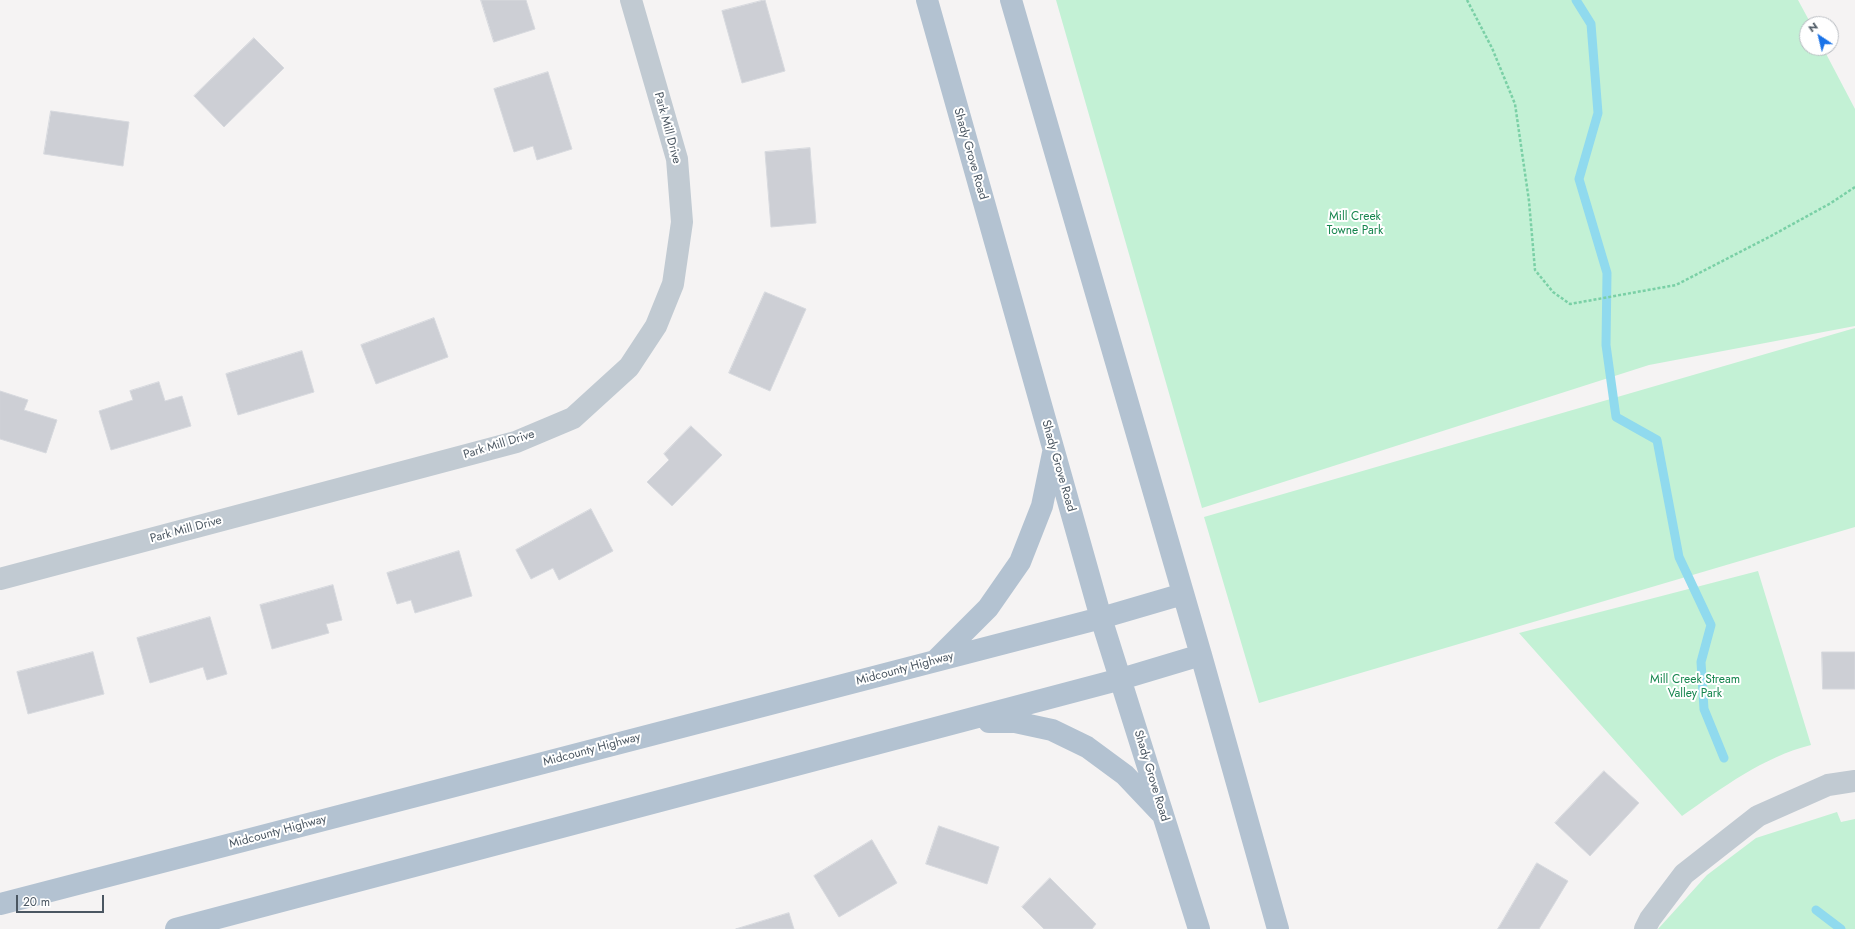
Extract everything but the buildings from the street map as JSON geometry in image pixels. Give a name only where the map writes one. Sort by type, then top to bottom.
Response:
[{"type":"main road","name":"Shady Grove Road","points":[[927,0],[1101,618],[1199,929]]},
{"type":"main road","points":[[1011,0],[1201,655],[1278,929]]},
{"type":"main road","points":[[935,661],[988,608],[1020,562],[1042,506],[1054,450]]},
{"type":"main road","name":"Midcounty Highway","points":[[0,904],[1101,618],[1183,594]]},
{"type":"main road","points":[[176,929],[1121,679],[1201,655]]},
{"type":"main road","points":[[956,723],[1015,722],[1052,730],[1087,747],[1125,775],[1164,816]]},
{"type":"street","name":"Park Mill Drive","points":[[0,579],[516,442],[573,418],[629,367],[656,326],[673,284],[682,222],[677,159],[631,0]]},
{"type":"street","points":[[1645,929],[1650,919],[1684,874],[1758,816],[1828,785],[1855,781]]},
{"type":"path","points":[[1467,0],[1492,48],[1515,104],[1529,201],[1536,270],[1553,292],[1570,304],[1612,298],[1676,285],[1831,203],[1855,186]]},
{"type":"green space","name":"Mill Creek Towne Park","points":[[1056,0],[1798,0],[1807,16],[1799,16],[1799,56],[1827,56],[1855,109],[1855,326],[1649,365],[1202,508]]},
{"type":"green space","points":[[1855,328],[1855,527],[1259,703],[1204,517]]},
{"type":"green space","name":"Mill Creek Stream Valley Park","points":[[1758,571],[1811,745],[1793,750],[1760,765],[1728,784],[1682,816],[1519,633]]},
{"type":"green space","points":[[1837,812],[1841,822],[1855,819],[1855,929],[1658,929],[1707,875],[1756,838]]},
{"type":"waterway","points":[[1576,0],[1591,24],[1598,113],[1579,179],[1607,273],[1606,345],[1616,417],[1657,440],[1679,557],[1711,625],[1701,662],[1704,709],[1724,758]]},
{"type":"waterway","points":[[1816,910],[1841,929]]}]
